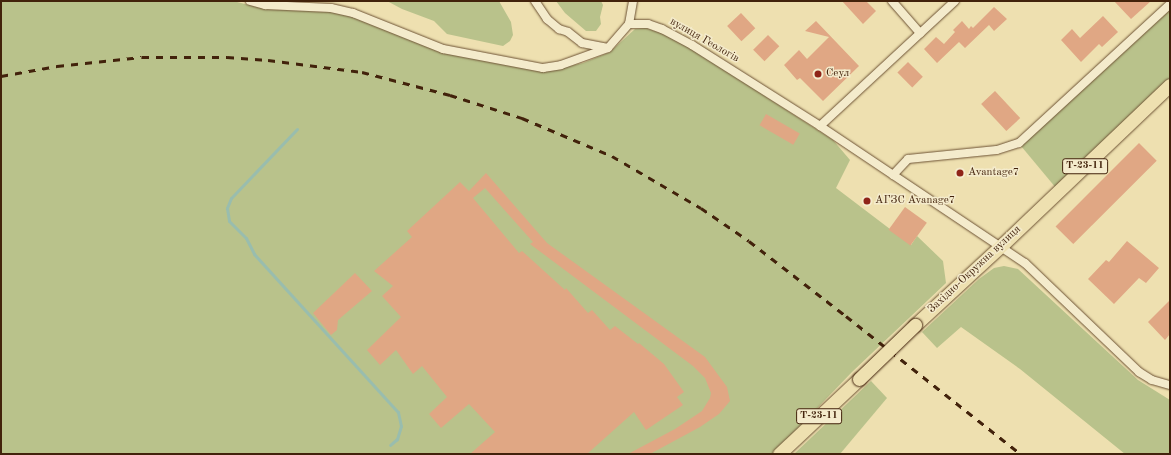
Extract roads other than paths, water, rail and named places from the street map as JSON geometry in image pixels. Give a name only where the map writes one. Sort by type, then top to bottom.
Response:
[{"type":"main road","name":"Західно-Окружна вулиця","points":[[779,454],[915,325],[1001,247],[1170,85]]},
{"type":"street","points":[[250,1],[265,5],[331,8],[353,13],[443,49],[543,68],[561,65],[608,48],[630,24],[633,1]]},
{"type":"street","points":[[535,1],[547,19],[559,30],[568,32],[582,43],[608,48]]},
{"type":"street","points":[[892,1],[920,33]]},
{"type":"street","points":[[820,126],[955,1]]},
{"type":"street","points":[[893,175],[908,159],[997,150],[1019,143],[1170,4]]},
{"type":"street","name":"вулиця Геологів","points":[[630,24],[648,24],[662,29],[692,45],[820,126],[1025,263],[1139,372],[1152,380],[1170,385]]},
{"type":"waterway","points":[[297,129],[231,198],[227,208],[229,221],[246,238],[254,254],[398,412],[401,426],[397,439],[390,445]]},
{"type":"railway","points":[[1,76],[57,66],[142,57],[227,57],[268,60],[362,72],[450,95],[522,118],[612,156],[701,208],[749,241],[1021,454]]},
{"type":"place","name":"Сеул","points":[[818,74]]},
{"type":"place","name":"Avantage7","points":[[960,173]]},
{"type":"place","name":"АГЗС Avanage7","points":[[867,201]]}]
